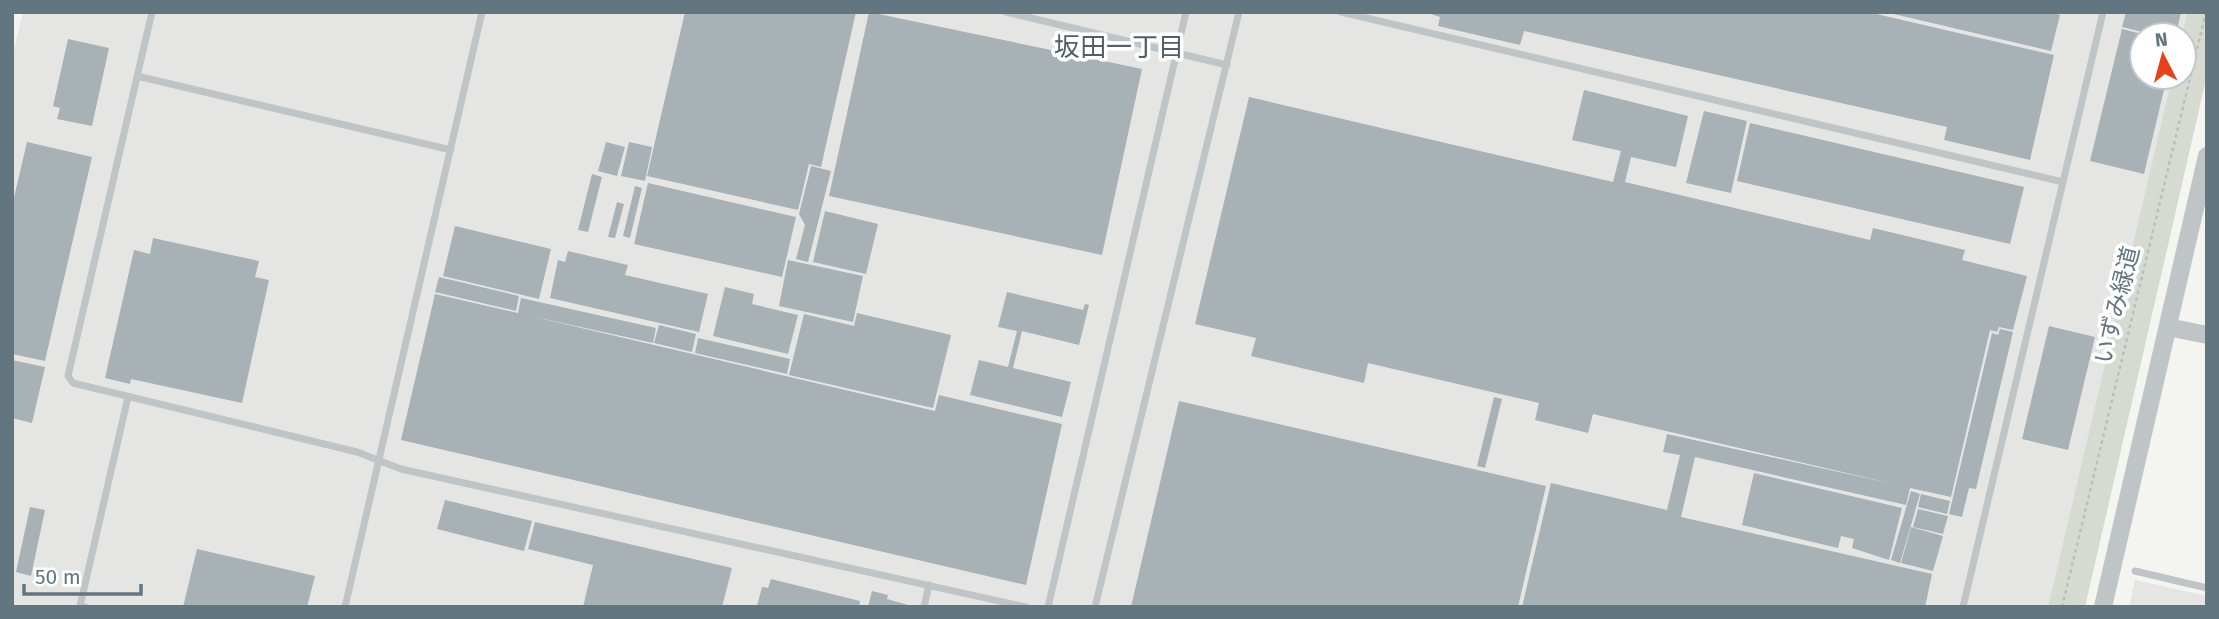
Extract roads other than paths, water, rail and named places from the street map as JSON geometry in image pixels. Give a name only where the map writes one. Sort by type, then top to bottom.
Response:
[{"type":"street","points":[[2103,607],[2207,156]]},
{"type":"street","points":[[2168,327],[2207,335]]},
{"type":"lane","points":[[152,12],[68,376],[73,383],[357,452],[401,469],[1026,607]]},
{"type":"lane","points":[[345,607],[482,12]]},
{"type":"lane","points":[[1006,12],[1227,65]]},
{"type":"lane","points":[[1048,607],[1186,12]]},
{"type":"lane","points":[[1095,607],[1239,12]]},
{"type":"lane","points":[[1341,12],[2063,182]]},
{"type":"lane","points":[[1963,607],[2103,12]]},
{"type":"lane","points":[[137,76],[451,150]]},
{"type":"lane","points":[[85,607],[80,606],[128,397]]},
{"type":"lane","points":[[2135,571],[2207,588]]},
{"type":"lane","points":[[924,607],[929,585]]},
{"type":"district","name":"坂田一丁目","points":[[1119,47]]}]
